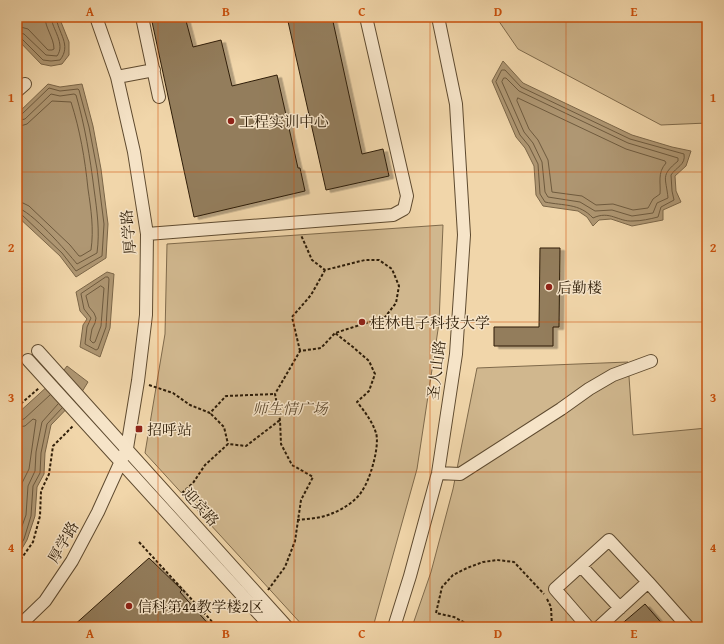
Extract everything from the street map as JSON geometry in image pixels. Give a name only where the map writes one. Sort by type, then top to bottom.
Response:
[{"type":"street","name":"厚学路","points":[[18,627],[45,601],[72,561],[98,512],[127,448],[138,381],[146,315],[147,234],[134,152],[117,77],[96,17]]},
{"type":"street","points":[[142,17],[159,97]]},
{"type":"street","points":[[147,234],[393,215],[404,209],[407,196],[366,17]]},
{"type":"street","name":"圣人山路","points":[[394,627],[410,576],[438,473],[456,354],[464,235],[456,104],[438,17]]},
{"type":"street","points":[[117,77],[154,70]]},
{"type":"street","name":"迎宾路","points":[[38,351],[287,627]]},
{"type":"street","name":"迎宾路","points":[[28,360],[271,627]]},
{"type":"street","points":[[438,473],[460,474],[561,409],[589,389],[613,376],[651,361]]},
{"type":"street","points":[[588,627],[555,588],[609,540],[688,627]]},
{"type":"street","points":[[581,566],[620,608]]},
{"type":"street","points":[[599,627],[648,582]]},
{"type":"path","points":[[301,236],[312,260],[325,270]]},
{"type":"path","points":[[262,599],[284,567],[295,541],[301,500],[313,477],[292,465],[281,444],[280,420],[275,394],[300,351],[292,316],[311,295],[325,270],[365,260],[379,260],[392,269],[399,286],[396,303],[385,317],[335,333],[321,348],[300,351]]},
{"type":"path","points":[[297,520],[316,518],[332,514],[348,505],[362,492],[371,473],[375,456],[377,434],[369,417],[357,402],[369,391],[375,374],[369,361],[335,333]]},
{"type":"path","points":[[17,407],[48,381]]},
{"type":"path","points":[[138,381],[173,393],[190,405],[210,414],[224,427],[228,444]]},
{"type":"path","points":[[210,414],[226,396],[275,394]]},
{"type":"path","points":[[17,563],[33,542],[40,516],[41,491],[49,474],[53,446],[81,418]]},
{"type":"path","points":[[173,501],[193,483],[205,465],[228,444],[246,446],[280,420]]},
{"type":"path","points":[[139,542],[217,627]]},
{"type":"path","points":[[473,627],[454,617],[436,613],[442,587],[454,576],[467,568],[483,562],[497,560],[514,562],[544,594],[551,607],[552,627]]},
{"type":"green space","points":[[496,17],[707,17],[707,123],[661,125],[518,49]]},
{"type":"green space","name":"师生情广场","points":[[443,225],[439,323],[417,469],[373,627],[304,627],[145,453],[165,334],[167,244]]},
{"type":"green space","points":[[628,362],[633,435],[707,428],[707,627],[412,627],[431,572],[453,489],[477,368]]},
{"type":"water","points":[[17,17],[59,17],[69,42],[69,55],[62,64],[51,66],[41,64],[17,39]]},
{"type":"water","points":[[503,61],[523,83],[632,135],[691,151],[686,166],[675,176],[676,191],[681,202],[663,210],[663,220],[632,226],[611,219],[599,220],[593,226],[587,217],[578,211],[543,206],[536,195],[534,166],[525,148],[516,137],[492,81]]},
{"type":"water","points":[[48,84],[60,87],[82,84],[93,126],[101,169],[108,224],[106,258],[76,277],[60,256],[17,216],[17,114]]},
{"type":"water","points":[[107,272],[114,274],[110,328],[100,357],[80,347],[83,325],[87,319],[80,311],[76,292]]},
{"type":"water","points":[[67,366],[88,382],[80,395],[51,425],[45,453],[44,474],[37,487],[35,516],[27,540],[17,557],[17,414],[61,374]]},
{"type":"building","name":"工程实训中心","points":[[151,17],[185,17],[193,47],[221,40],[232,86],[277,75],[298,168],[300,168],[305,191],[194,217]]},
{"type":"building","points":[[287,17],[332,17],[362,154],[383,149],[389,176],[326,190]]},
{"type":"building","name":"后勤楼","points":[[540,248],[560,248],[559,327],[553,327],[553,346],[494,346],[494,327],[539,327]]},
{"type":"building","name":"信科第44教学楼2区","points":[[149,558],[182,590],[180,592],[211,627],[72,627]]},
{"type":"building","points":[[645,604],[665,627],[618,627]]},
{"type":"place","name":"工程实训中心","points":[[231,121]]},
{"type":"place","name":"后勤楼","points":[[549,287]]},
{"type":"place","name":"桂林电子科技大学","points":[[362,322]]},
{"type":"place","name":"招呼站","points":[[139,429]]},
{"type":"place","name":"信科第44教学楼2区","points":[[129,606]]}]
